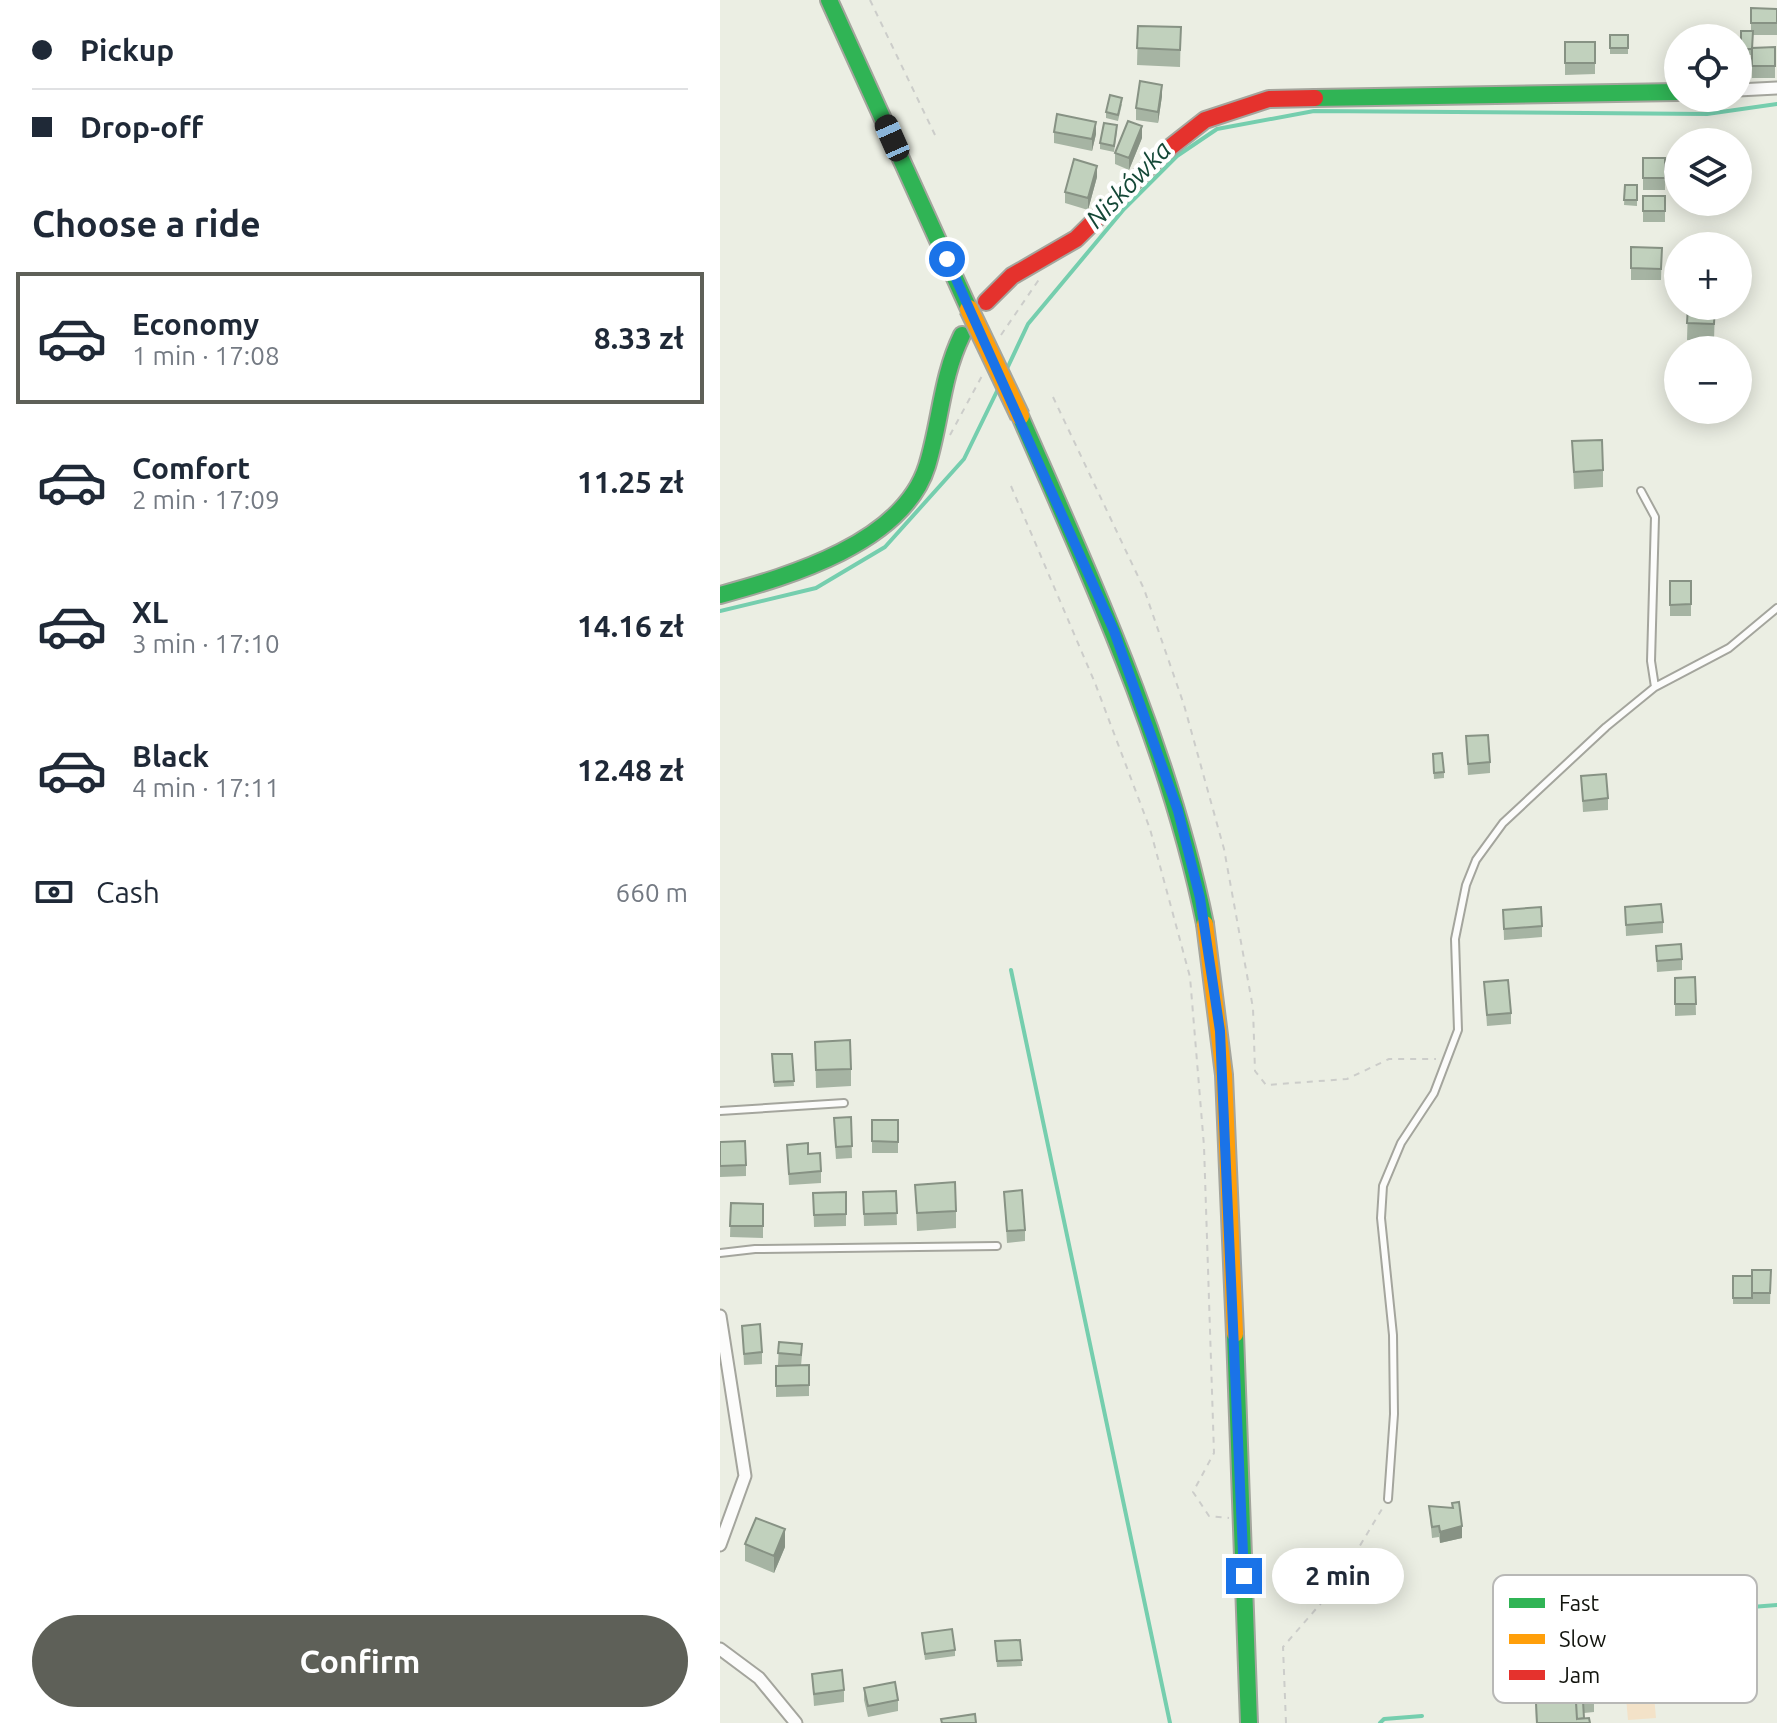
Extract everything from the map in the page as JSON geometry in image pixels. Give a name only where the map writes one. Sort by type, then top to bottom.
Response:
[{"type":"main road","points":[[829,0],[978,305],[1020,416],[1114,631],[1178,811],[1200,898],[1220,1031],[1249,1723]]},
{"type":"main road","points":[[978,305],[1012,276],[1076,239],[1163,153],[1205,120],[1269,99],[1664,92]]},
{"type":"main road","points":[[720,595],[786,576],[876,531],[917,494],[927,468],[946,371],[962,335]]},
{"type":"street","points":[[1752,89],[1777,88]]},
{"type":"street","points":[[720,1316],[745,1476],[720,1545]]},
{"type":"street","points":[[720,1649],[759,1678],[796,1723]]},
{"type":"lane","points":[[1641,491],[1655,517],[1651,661],[1655,687]]},
{"type":"lane","points":[[1388,1499],[1394,1414],[1393,1335],[1381,1218],[1383,1186],[1401,1143],[1434,1093],[1458,1030],[1455,939],[1466,885],[1476,860],[1503,823],[1606,727],[1655,687],[1729,648],[1777,608]]},
{"type":"lane","points":[[720,1111],[844,1103]]},
{"type":"lane","points":[[720,1253],[755,1249],[997,1246]]},
{"type":"path","points":[[870,0],[935,135]]},
{"type":"path","points":[[1053,397],[1144,589],[1184,705],[1224,849],[1253,1008],[1255,1071],[1266,1085],[1347,1079],[1389,1059],[1449,1060]]},
{"type":"path","points":[[1011,486],[1095,683],[1150,829],[1187,965],[1204,1146],[1214,1453],[1193,1492],[1209,1516],[1242,1520]]},
{"type":"path","points":[[1286,1723],[1283,1647],[1335,1587],[1388,1499]]},
{"type":"shaded area","points":[[1626,1703],[1655,1703],[1656,1718],[1628,1720]]},
{"type":"building","points":[[1751,8],[1777,9],[1777,23],[1751,23]]},
{"type":"building","points":[[1138,26],[1181,27],[1180,50],[1137,48]]},
{"type":"building","points":[[1610,35],[1628,35],[1628,48],[1610,48]]},
{"type":"building","points":[[1565,42],[1595,42],[1595,63],[1565,63]]},
{"type":"building","points":[[1775,47],[1775,66],[1752,66],[1752,48]]},
{"type":"building","points":[[1140,81],[1162,85],[1158,112],[1136,108]]},
{"type":"building","points":[[1110,95],[1122,98],[1118,115],[1106,112]]},
{"type":"building","points":[[1057,114],[1096,122],[1092,139],[1054,132]]},
{"type":"building","points":[[1128,121],[1142,126],[1129,158],[1115,153]]},
{"type":"building","points":[[1104,123],[1117,125],[1114,146],[1100,143]]},
{"type":"building","points":[[1643,158],[1664,158],[1664,178],[1643,178]]},
{"type":"building","points":[[1074,159],[1097,166],[1088,198],[1065,192]]},
{"type":"building","points":[[1625,185],[1637,185],[1637,200],[1624,200]]},
{"type":"building","points":[[1643,196],[1664,196],[1664,211],[1643,211]]},
{"type":"building","points":[[1631,247],[1662,248],[1661,269],[1631,268]]},
{"type":"building","points":[[1687,320],[1714,320],[1714,324],[1687,323]]},
{"type":"building","points":[[1602,440],[1603,470],[1574,472],[1572,441]]},
{"type":"building","points":[[1670,581],[1691,581],[1691,604],[1670,605]]},
{"type":"building","points":[[1488,735],[1490,762],[1468,764],[1466,736]]},
{"type":"building","points":[[1442,753],[1444,772],[1434,773],[1433,754]]},
{"type":"building","points":[[1606,774],[1608,798],[1583,801],[1581,776]]},
{"type":"building","points":[[1661,904],[1663,922],[1626,925],[1625,907]]},
{"type":"building","points":[[1541,907],[1542,926],[1504,929],[1503,910]]},
{"type":"building","points":[[1681,944],[1682,959],[1657,961],[1656,946]]},
{"type":"building","points":[[1695,977],[1696,1004],[1675,1004],[1675,978]]},
{"type":"building","points":[[1508,980],[1511,1013],[1487,1015],[1484,982]]},
{"type":"building","points":[[850,1040],[851,1069],[816,1070],[815,1042]]},
{"type":"building","points":[[772,1054],[792,1054],[794,1081],[774,1082]]},
{"type":"building","points":[[851,1117],[852,1146],[836,1147],[834,1118]]},
{"type":"building","points":[[872,1120],[898,1120],[898,1142],[872,1141]]},
{"type":"building","points":[[745,1141],[746,1165],[720,1166],[720,1142]]},
{"type":"building","points":[[808,1143],[808,1154],[820,1153],[821,1171],[789,1174],[787,1145]]},
{"type":"building","points":[[955,1182],[956,1211],[917,1213],[915,1185]]},
{"type":"building","points":[[1022,1190],[1025,1230],[1007,1231],[1004,1192]]},
{"type":"building","points":[[896,1191],[897,1213],[864,1214],[863,1192]]},
{"type":"building","points":[[846,1192],[846,1214],[814,1215],[813,1193]]},
{"type":"building","points":[[731,1203],[763,1204],[763,1226],[730,1226]]},
{"type":"building","points":[[1752,1270],[1771,1270],[1770,1293],[1752,1293]]},
{"type":"building","points":[[1733,1276],[1752,1276],[1752,1298],[1733,1298]]},
{"type":"building","points":[[760,1324],[762,1352],[744,1354],[742,1326]]},
{"type":"building","points":[[779,1342],[802,1344],[801,1355],[778,1353]]},
{"type":"building","points":[[809,1365],[809,1385],[776,1386],[776,1366]]},
{"type":"building","points":[[1459,1502],[1462,1526],[1440,1532],[1439,1526],[1432,1527],[1429,1506],[1453,1508],[1452,1503]]},
{"type":"building","points":[[756,1518],[785,1529],[774,1556],[745,1544]]},
{"type":"building","points":[[952,1629],[955,1650],[925,1654],[922,1633]]},
{"type":"building","points":[[1020,1640],[1022,1660],[997,1661],[995,1641]]},
{"type":"building","points":[[842,1670],[844,1690],[814,1694],[812,1674]]},
{"type":"building","points":[[895,1682],[898,1700],[868,1706],[864,1688]]},
{"type":"building","points":[[1536,1703],[1576,1703],[1577,1719],[1589,1718],[1590,1723],[1537,1723]]},
{"type":"building","points":[[1576,1703],[1583,1703],[1584,1718],[1577,1719]]},
{"type":"building","points":[[975,1714],[976,1723],[942,1723],[941,1719]]},
{"type":"waterway","name":"Niskówka","points":[[1005,373],[1028,324],[1124,209],[1177,156],[1217,129],[1314,111],[1707,114],[1777,104]]},
{"type":"waterway","name":"Niskówka","points":[[720,611],[816,588],[885,547],[964,459],[1000,385]]},
{"type":"waterway","points":[[1011,970],[1170,1723]]},
{"type":"waterway","points":[[1757,1607],[1777,1605]]},
{"type":"waterway","points":[[1380,1723],[1384,1719],[1422,1716]]},
{"type":"traffic: fast","points":[[829,0],[969,309]]},
{"type":"traffic: fast","points":[[1315,98],[1664,92]]},
{"type":"traffic: fast","points":[[720,595],[778,578],[841,552],[869,536],[894,516],[914,493],[927,466],[945,383],[962,335]]},
{"type":"traffic: fast","points":[[1020,416],[1101,603],[1150,729],[1190,858],[1205,924]]},
{"type":"traffic: fast","points":[[1235,1334],[1249,1723]]},
{"type":"traffic: slow","points":[[969,309],[1020,416]]},
{"type":"traffic: slow","points":[[1205,924],[1224,1075],[1235,1334]]},
{"type":"traffic: jam","points":[[986,302],[1012,276],[1076,239],[1163,153],[1205,120],[1269,99],[1315,98]]},
{"type":"route","points":[[947,259],[1114,631],[1178,811],[1200,898],[1220,1031],[1244,1576]]}]
